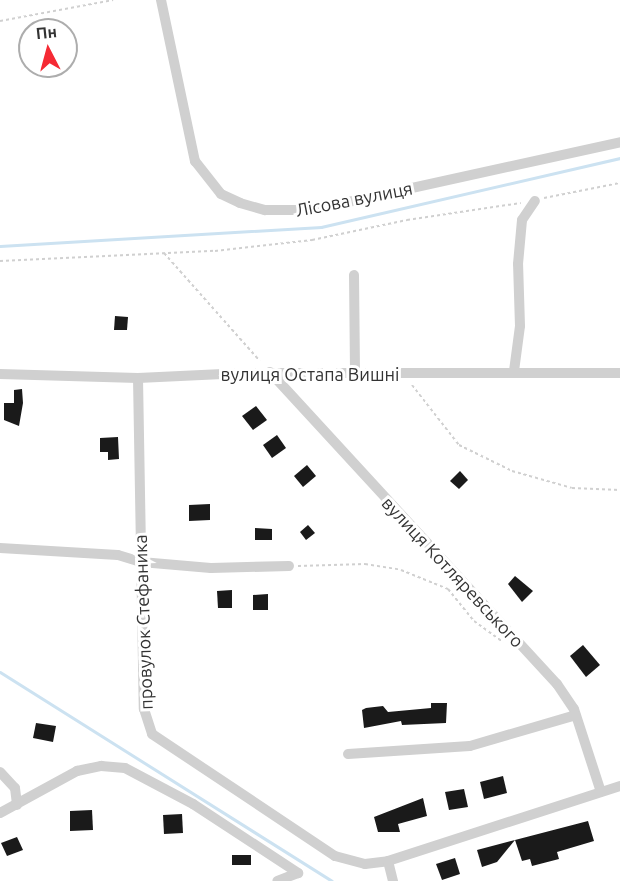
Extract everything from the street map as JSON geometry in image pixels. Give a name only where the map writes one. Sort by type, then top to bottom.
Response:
[{"type":"street","name":"Лісова вулиця","points":[[161,0],[195,161],[221,194],[240,203],[265,210],[312,210],[620,142]]},
{"type":"street","points":[[514,371],[520,326],[518,264],[522,220],[535,201]]},
{"type":"street","points":[[354,275],[355,373]]},
{"type":"street","name":"вулиця Остапа Вишні","points":[[0,374],[138,378],[270,372],[620,373]]},
{"type":"street","name":"вулиця Котляревського","points":[[270,372],[557,684],[576,715],[601,792]]},
{"type":"street","name":"провулок Стефаника","points":[[138,378],[144,708],[152,734],[335,856],[365,864],[388,861],[620,786]]},
{"type":"street","points":[[0,548],[118,555],[141,561],[210,568],[290,566]]},
{"type":"street","points":[[348,754],[470,746],[576,715]]},
{"type":"street","points":[[0,813],[77,771],[101,766],[124,768],[193,804],[298,873],[277,881]]},
{"type":"street","points":[[0,772],[15,788],[17,805]]},
{"type":"street","points":[[388,861],[393,881]]},
{"type":"path","points":[[0,21],[113,0]]},
{"type":"path","points":[[0,261],[164,253],[312,240],[407,220],[535,201],[620,183]]},
{"type":"path","points":[[164,253],[270,372]]},
{"type":"path","points":[[405,374],[459,446],[512,471],[572,488],[620,490]]},
{"type":"path","points":[[290,566],[365,564],[401,570],[448,589],[474,621],[508,646]]},
{"type":"building","points":[[115,316],[128,317],[127,330],[114,330]]},
{"type":"building","points":[[22,389],[23,403],[19,426],[4,420],[4,403],[14,403],[14,390]]},
{"type":"building","points":[[256,406],[267,420],[253,430],[242,416]]},
{"type":"building","points":[[277,435],[286,448],[272,458],[263,445]]},
{"type":"building","points":[[118,437],[119,459],[108,460],[108,452],[100,452],[100,438]]},
{"type":"building","points":[[307,465],[316,476],[303,487],[294,476]]},
{"type":"building","points":[[460,471],[468,480],[459,489],[450,481]]},
{"type":"building","points":[[210,504],[210,520],[189,521],[189,505]]},
{"type":"building","points":[[308,525],[315,533],[306,540],[300,532]]},
{"type":"building","points":[[255,528],[272,529],[272,540],[255,540]]},
{"type":"building","points":[[515,576],[533,591],[522,602],[508,584]]},
{"type":"building","points":[[232,590],[232,608],[218,608],[217,591]]},
{"type":"building","points":[[268,594],[268,610],[253,610],[253,595]]},
{"type":"building","points":[[583,645],[600,665],[586,677],[570,656]]},
{"type":"building","points":[[431,703],[447,703],[446,723],[402,725],[401,721],[364,728],[362,710],[366,708],[383,706],[388,712],[431,708]]},
{"type":"building","points":[[36,723],[56,726],[53,742],[33,738]]},
{"type":"building","points":[[503,776],[507,793],[484,799],[480,782]]},
{"type":"building","points":[[464,789],[468,807],[449,810],[445,792]]},
{"type":"building","points":[[423,798],[427,816],[398,824],[400,832],[378,832],[374,817]]},
{"type":"building","points":[[92,810],[93,830],[70,831],[70,811]]},
{"type":"building","points":[[182,814],[183,833],[164,834],[163,815]]},
{"type":"building","points":[[588,821],[594,841],[557,852],[559,859],[532,866],[530,859],[522,861],[515,840]]},
{"type":"building","points":[[17,837],[23,850],[7,856],[1,843]]},
{"type":"building","points":[[515,840],[497,862],[482,867],[477,850]]},
{"type":"building","points":[[232,855],[251,855],[251,865],[232,865]]},
{"type":"building","points":[[455,858],[460,874],[442,880],[436,864]]},
{"type":"waterway","points":[[0,246],[321,227],[620,158]]},
{"type":"waterway","points":[[0,672],[332,881]]}]
